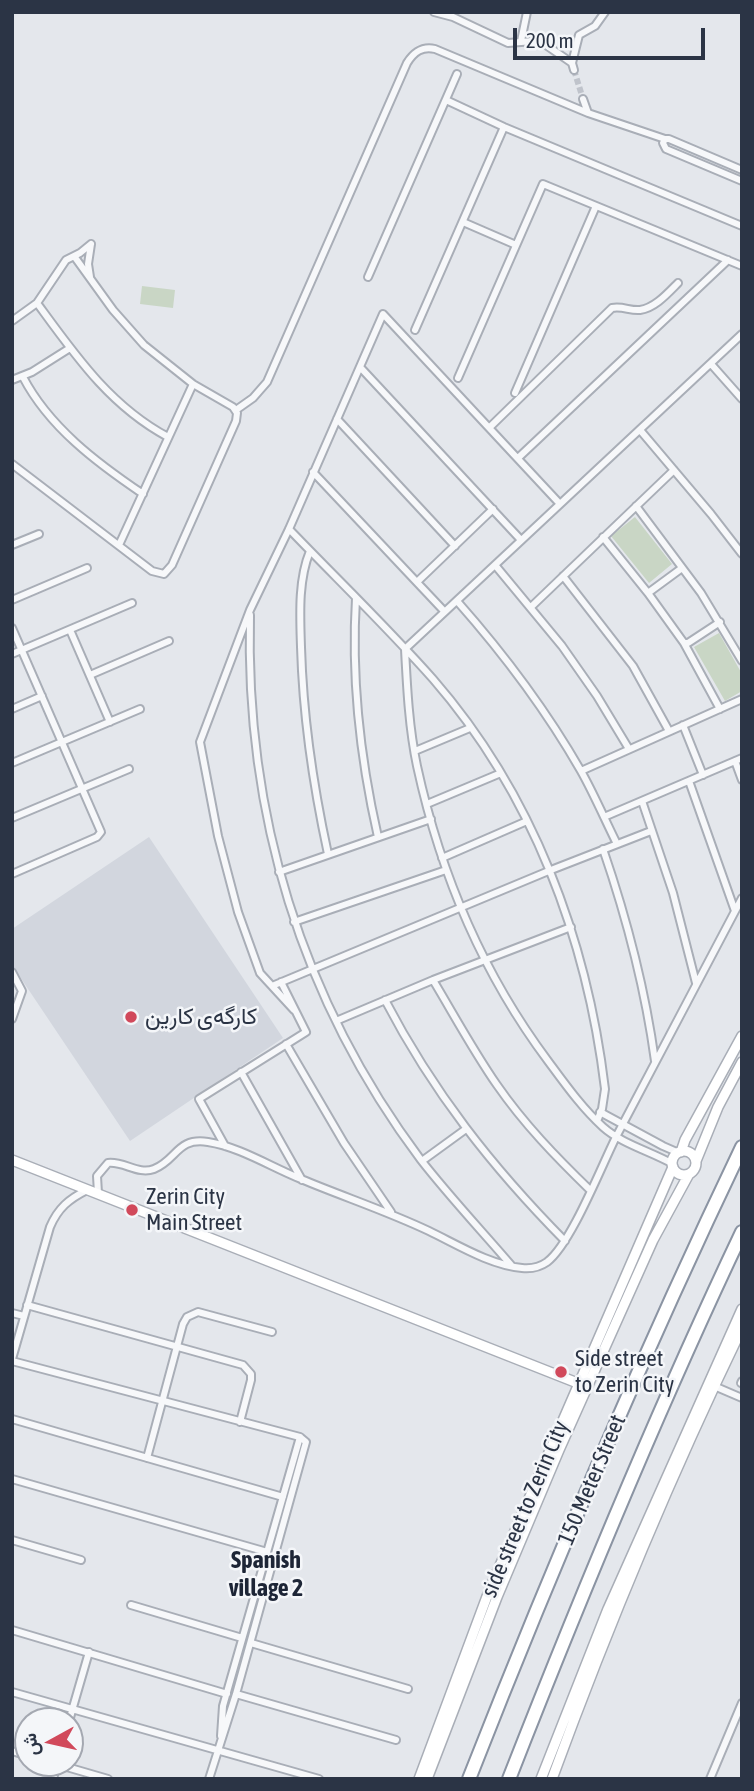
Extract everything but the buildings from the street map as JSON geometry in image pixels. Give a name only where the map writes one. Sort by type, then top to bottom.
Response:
[{"type":"highway","name":"150 Meter Street","points":[[469,1779],[597,1467],[658,1327],[742,1147]]},
{"type":"highway","name":"150 Meter Street","points":[[509,1779],[604,1542],[742,1232]]},
{"type":"street","points":[[434,12],[453,17],[508,43],[543,43],[573,66],[579,34],[595,26],[605,12]]},
{"type":"street","points":[[521,41],[527,12]]},
{"type":"street","points":[[236,410],[253,398],[267,382],[407,63],[415,53],[426,48],[435,49],[588,113],[665,139],[739,169],[733,177]]},
{"type":"street","points":[[368,277],[457,74]]},
{"type":"street","points":[[583,99],[588,113]]},
{"type":"street","points":[[446,100],[504,127],[742,226]]},
{"type":"street","points":[[415,330],[504,127]]},
{"type":"street","points":[[665,139],[663,145],[666,149],[742,181]]},
{"type":"street","points":[[458,378],[543,184],[742,266]]},
{"type":"street","points":[[515,393],[596,206]]},
{"type":"street","points":[[463,222],[516,245]]},
{"type":"street","points":[[12,321],[37,303],[66,260],[91,244],[88,264],[92,282]]},
{"type":"street","points":[[12,464],[156,573],[164,574],[171,568],[238,416],[236,410],[192,384],[144,345],[118,316],[74,256]]},
{"type":"street","points":[[518,458],[727,260]]},
{"type":"street","points":[[489,427],[612,308],[647,308],[678,284]]},
{"type":"street","points":[[37,303],[93,379],[145,424],[168,437]]},
{"type":"street","points":[[294,1010],[257,966],[234,901],[200,742],[250,610],[289,529],[383,314],[560,504]]},
{"type":"street","points":[[405,649],[742,334]]},
{"type":"street","points":[[12,380],[23,377],[70,348]]},
{"type":"street","points":[[711,364],[742,399]]},
{"type":"street","points":[[360,367],[521,540]]},
{"type":"street","points":[[23,377],[41,406],[59,427],[143,494]]},
{"type":"street","points":[[119,545],[192,384]]},
{"type":"street","points":[[337,419],[455,546]]},
{"type":"street","points":[[640,430],[742,554]]},
{"type":"street","points":[[531,607],[674,470]]},
{"type":"street","points":[[313,472],[444,611]]},
{"type":"street","points":[[636,506],[720,622],[742,661]]},
{"type":"street","points":[[417,582],[493,509]]},
{"type":"street","points":[[289,529],[433,679],[501,773],[527,821],[551,870],[583,971],[605,1090],[597,1121]]},
{"type":"street","points":[[12,545],[39,534]]},
{"type":"street","points":[[603,537],[684,643],[720,709]]},
{"type":"street","points":[[310,551],[304,565],[302,595],[305,730],[328,854]]},
{"type":"street","points":[[495,565],[562,646],[629,749]]},
{"type":"street","points":[[12,600],[87,568]]},
{"type":"street","points":[[648,593],[682,568]]},
{"type":"street","points":[[563,576],[633,666],[669,731]]},
{"type":"street","points":[[356,598],[353,644],[358,730],[366,785],[378,837]]},
{"type":"street","points":[[457,601],[526,685],[581,771],[617,844]]},
{"type":"street","points":[[12,654],[132,603]]},
{"type":"street","points":[[250,610],[251,718],[263,798],[279,872],[312,970],[336,1021],[385,1107],[422,1161],[512,1266]]},
{"type":"street","points":[[684,643],[720,622]]},
{"type":"street","points":[[12,628],[100,834],[12,874]]},
{"type":"street","points":[[70,630],[110,722]]},
{"type":"street","points":[[90,675],[169,641]]},
{"type":"street","points":[[405,649],[415,751],[442,858],[461,907],[485,961],[527,1034],[597,1121],[616,1137],[673,1166],[680,1174],[689,1174],[695,1167],[724,1094],[742,1062]]},
{"type":"street","points":[[12,709],[42,696]]},
{"type":"street","points":[[581,771],[742,699]]},
{"type":"street","points":[[12,763],[140,709]]},
{"type":"street","points":[[683,725],[704,775]]},
{"type":"street","points":[[415,751],[470,728]]},
{"type":"street","points":[[604,817],[738,759],[742,780]]},
{"type":"street","points":[[12,818],[129,769]]},
{"type":"street","points":[[427,804],[501,773]]},
{"type":"street","points":[[690,781],[735,911]]},
{"type":"street","points":[[642,801],[673,893],[696,983]]},
{"type":"street","points":[[279,872],[431,819]]},
{"type":"street","points":[[442,858],[527,821]]},
{"type":"street","points":[[272,986],[650,831]]},
{"type":"street","points":[[603,849],[632,937],[655,1061]]},
{"type":"street","points":[[294,922],[446,870]]},
{"type":"street","points":[[93,1191],[97,1176],[108,1163],[148,1170],[161,1165],[190,1142],[205,1141],[225,1146],[302,1180],[392,1213],[463,1248],[512,1266],[535,1268],[546,1262],[565,1241],[655,1061],[742,898]]},
{"type":"street","points":[[336,1021],[571,927]]},
{"type":"street","points":[[12,972],[22,991],[12,1019]]},
{"type":"street","points":[[433,980],[504,1095],[559,1160],[590,1190]]},
{"type":"street","points":[[225,1146],[199,1099],[306,1032],[281,982]]},
{"type":"street","points":[[385,1000],[409,1046],[466,1129],[520,1196],[565,1241]]},
{"type":"street","points":[[673,1166],[673,1159],[680,1152],[742,1036]]},
{"type":"street","points":[[286,1044],[338,1134],[392,1213]]},
{"type":"street","points":[[241,1072],[302,1180]]},
{"type":"street","points":[[600,1112],[680,1152],[691,1153],[696,1161]]},
{"type":"street","points":[[422,1161],[466,1129]]},
{"type":"street","points":[[12,1160],[580,1384]]},
{"type":"street","name":"side street to Zerin City","points":[[419,1779],[489,1591],[673,1166]]},
{"type":"street","name":"side street to Zerin City","points":[[427,1779],[493,1606],[559,1450],[653,1240],[689,1174]]},
{"type":"street","points":[[93,1191],[70,1198],[54,1216],[12,1359],[162,1402],[300,1437],[306,1445],[209,1779]]},
{"type":"street","points":[[27,1305],[237,1363],[248,1369],[251,1380],[240,1422]]},
{"type":"street","points":[[541,1779],[608,1609],[742,1308]]},
{"type":"street","points":[[147,1458],[184,1320],[194,1312],[272,1332]]},
{"type":"street","points":[[12,1313],[24,1316]]},
{"type":"street","points":[[552,1779],[626,1587],[742,1328]]},
{"type":"street","points":[[714,1386],[742,1398]]},
{"type":"street","points":[[12,1419],[283,1497]]},
{"type":"street","points":[[222,1739],[221,1721],[227,1694],[300,1437]]},
{"type":"street","points":[[12,1479],[267,1552]]},
{"type":"street","points":[[12,1540],[81,1560]]},
{"type":"street","points":[[131,1605],[242,1638]]},
{"type":"street","points":[[12,1630],[227,1694]]},
{"type":"street","points":[[250,1643],[408,1689]]},
{"type":"street","points":[[73,1707],[89,1652]]},
{"type":"street","points":[[12,1692],[65,1707]]},
{"type":"street","points":[[236,1693],[396,1740]]},
{"type":"street","points":[[710,1779],[742,1703]]},
{"type":"street","points":[[84,1713],[319,1779]]},
{"type":"street","points":[[84,1772],[108,1779]]},
{"type":"shaded area","points":[[149,837],[283,1038],[130,1141],[12,965],[12,929]]},
{"type":"green space","points":[[142,286],[175,290],[173,308],[140,304]]},
{"type":"green space","points":[[635,517],[672,564],[649,583],[611,536]]},
{"type":"green space","points":[[719,633],[742,674],[742,691],[725,701],[694,647]]},
{"type":"tunnel","points":[[574,70],[583,99]]},
{"type":"place","name":"کارگەی کارین","points":[[131,1017]]},
{"type":"place","name":"Zerin City Main Street","points":[[132,1210]]},
{"type":"place","name":"Side street to Zerin City","points":[[561,1372]]},
{"type":"district","name":"Spanish village 2","points":[[266,1574]]}]
